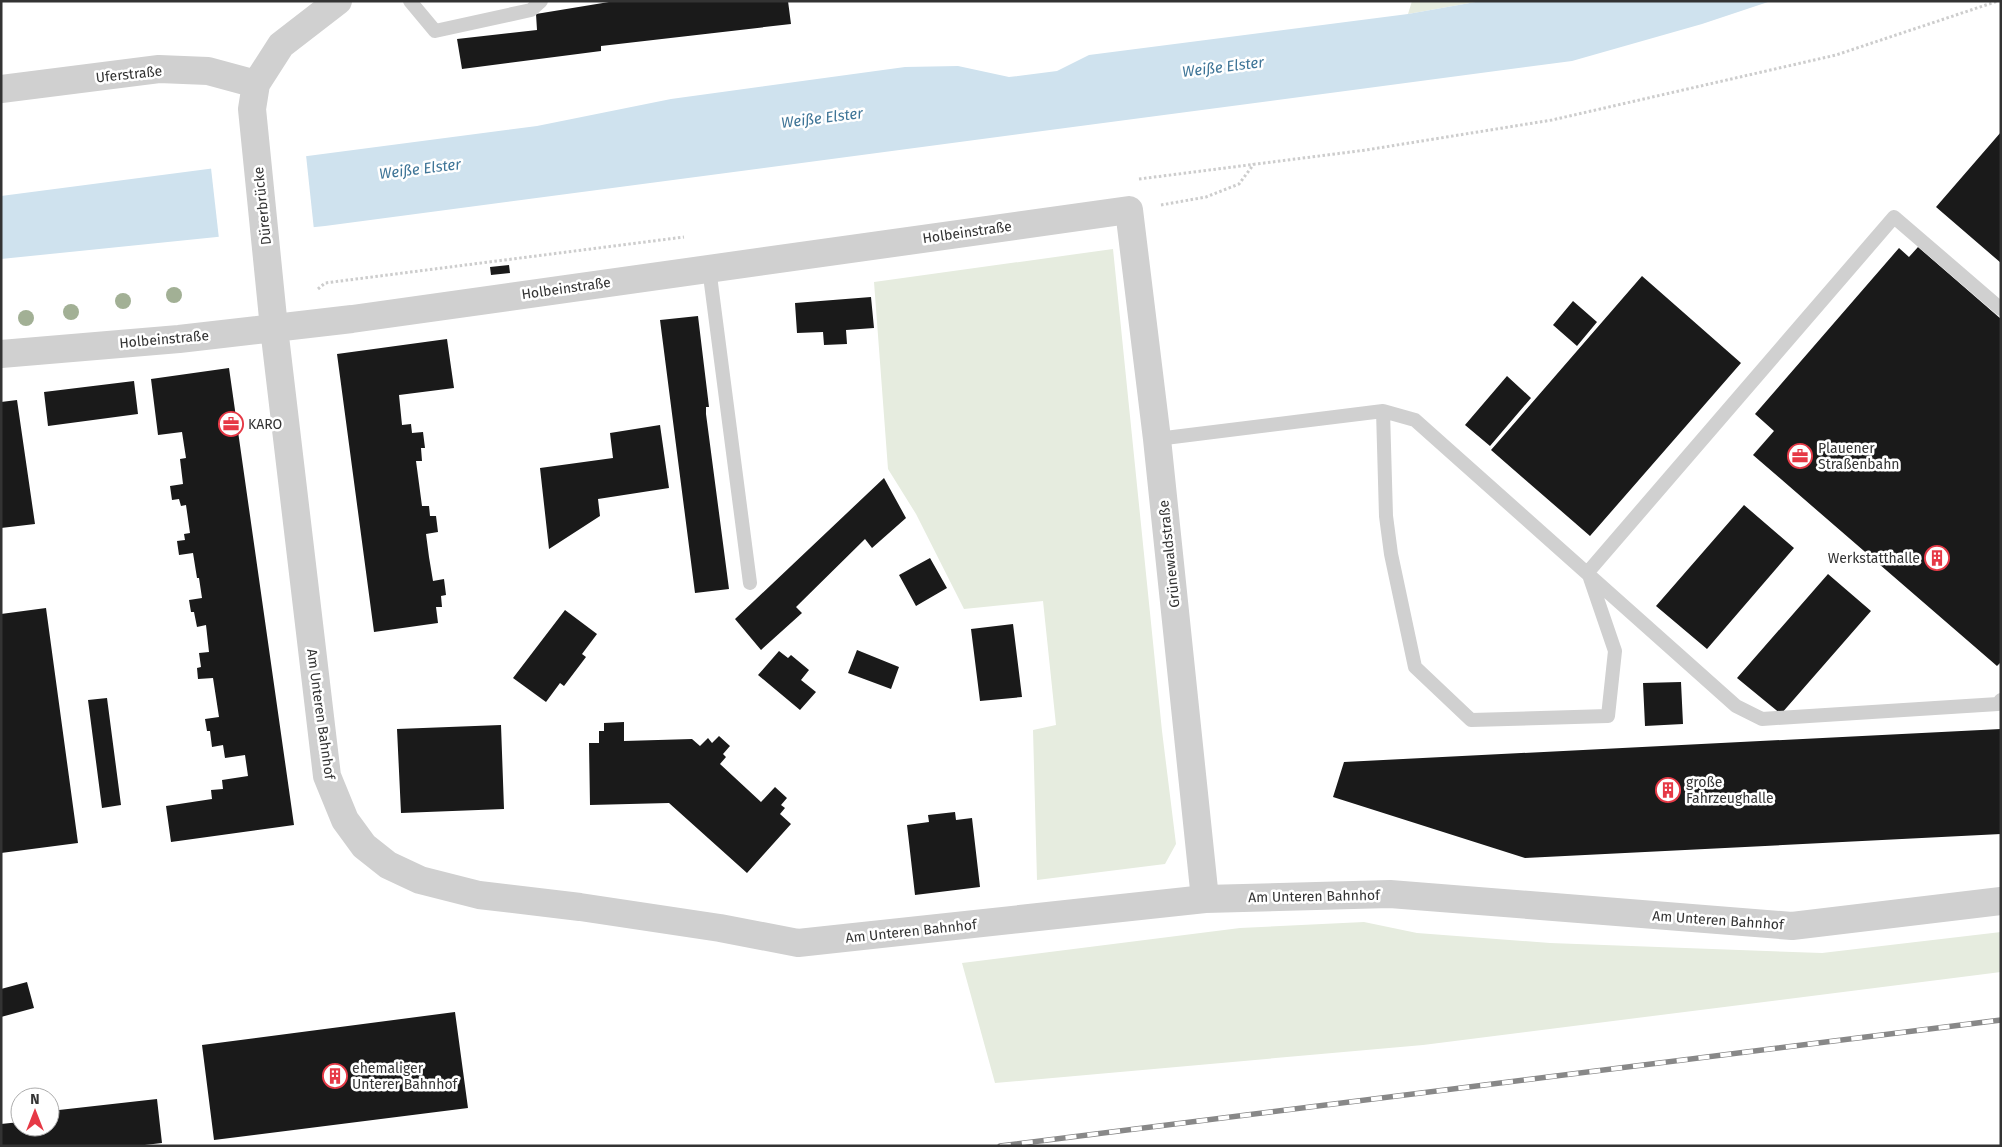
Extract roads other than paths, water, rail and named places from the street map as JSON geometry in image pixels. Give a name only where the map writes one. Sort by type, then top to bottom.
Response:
[{"type":"street","points":[[254,97],[281,45],[338,1]]},
{"type":"street","name":"Uferstraße","points":[[1,89],[159,69],[208,71],[254,97]]},
{"type":"street","name":"Dürerbrücke","points":[[254,97],[274,328]]},
{"type":"street","name":"Holbeinstraße","points":[[1,354],[179,339],[352,319],[1129,210]]},
{"type":"street","name":"Grünewaldstraße","points":[[1129,210],[1157,439],[1204,899]]},
{"type":"street","name":"Am Unteren Bahnhof","points":[[274,328],[327,776],[345,820],[364,846],[388,865],[420,880],[478,895],[580,907],[798,942],[1204,899],[1390,894],[1792,926],[2001,901]]},
{"type":"lane","points":[[410,1],[435,31],[531,10],[541,1]]},
{"type":"lane","points":[[1588,572],[1894,217],[2001,309]]},
{"type":"lane","points":[[709,268],[750,583]]},
{"type":"lane","points":[[1157,439],[1383,411],[1414,420],[1588,572],[1736,706],[1762,719],[1998,704],[2001,700]]},
{"type":"lane","points":[[1383,411],[1386,516],[1391,554],[1415,667],[1471,720],[1608,716],[1615,651],[1588,572]]},
{"type":"water","name":"Weiße Elster","points":[[1481,1],[1771,1],[1702,24],[1572,61],[325,226],[1,259],[1,196],[537,126],[671,99],[905,67],[958,66],[1009,77],[1057,71],[1089,55],[1408,14]]},
{"type":"railway","points":[[1000,1146],[2001,1020]]},
{"type":"place","name":"KARO","points":[[231,424]]},
{"type":"place","name":"Plauener Straßenbahn","points":[[1800,456]]},
{"type":"place","name":"Werkstatthalle","points":[[1937,558]]},
{"type":"place","name":"große Fahrzeughalle","points":[[1668,790]]},
{"type":"place","name":"ehemaliger Unterer Bahnhof","points":[[335,1076]]}]
